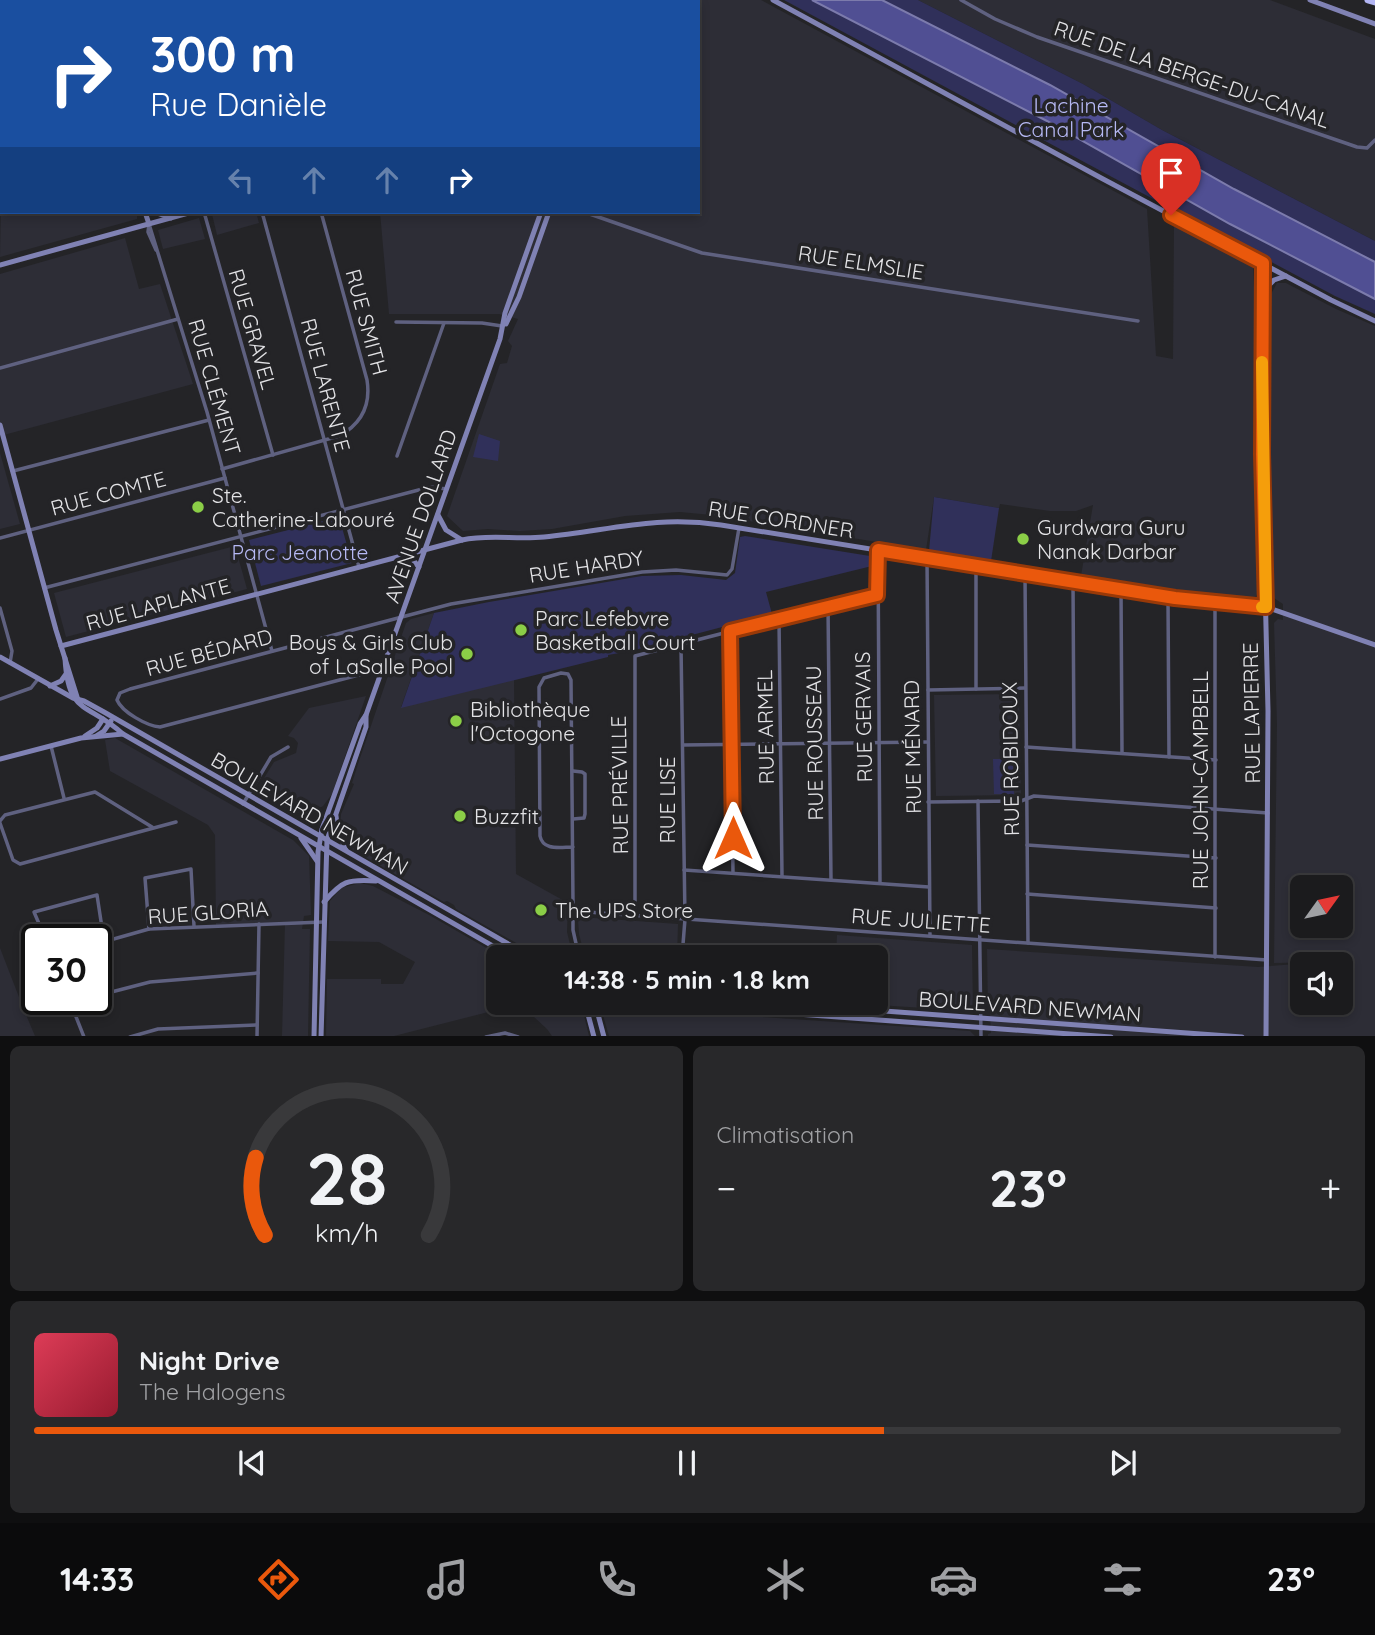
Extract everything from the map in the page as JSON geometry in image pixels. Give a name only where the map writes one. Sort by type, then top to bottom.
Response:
[{"type":"highway","points":[[1368,0],[1375,2]]},
{"type":"main road","points":[[773,0],[1286,276],[1375,321]]},
{"type":"main road","points":[[1310,0],[1375,24]]},
{"type":"main road","name":"RUE CLÉMENT","points":[[146,214],[149,224]]},
{"type":"main road","points":[[159,214],[170,218]]},
{"type":"main road","points":[[0,265],[184,214]]},
{"type":"main road","name":"AVENUE DOLLARD","points":[[504,327],[505,313],[540,214]]},
{"type":"main road","name":"AVENUE DOLLARD","points":[[321,1036],[318,863],[321,837],[504,327],[519,297],[548,214]]},
{"type":"main road","name":"RUE LAPIERRE","points":[[1263,263],[1262,454],[1269,711],[1266,1036]]},
{"type":"main road","points":[[1262,292],[1274,280],[1286,276]]},
{"type":"main road","points":[[0,425],[44,588],[70,669],[76,699]]},
{"type":"main road","points":[[438,515],[446,530],[462,540]]},
{"type":"main road","name":"RUE CORDNER","points":[[425,549],[478,537],[542,537],[658,521],[697,522],[1168,597],[1266,607],[1375,645]]},
{"type":"main road","name":"RUE LAPLANTE","points":[[61,646],[425,549]]},
{"type":"main road","points":[[400,556],[412,559],[419,567]]},
{"type":"main road","name":"BOULEVARD NEWMAN","points":[[0,657],[76,699],[81,707],[248,795],[510,945]]},
{"type":"main road","points":[[65,657],[66,674],[76,699]]},
{"type":"main road","points":[[50,686],[61,681],[66,674]]},
{"type":"main road","name":"AVENUE DOLLARD","points":[[314,1036],[327,840],[366,727],[366,716]]},
{"type":"main road","points":[[81,738],[95,730],[104,717]]},
{"type":"main road","points":[[96,736],[111,721]]},
{"type":"main road","name":"BOULEVARD NEWMAN","points":[[111,721],[123,734],[491,945]]},
{"type":"main road","points":[[0,759],[81,738],[123,734]]},
{"type":"main road","points":[[336,813],[338,834],[348,852]]},
{"type":"main road","points":[[299,835],[318,863]]},
{"type":"main road","points":[[324,903],[336,888],[345,882],[379,881]]},
{"type":"main road","name":"BOULEVARD NEWMAN","points":[[888,1011],[1229,1036]]},
{"type":"main road","points":[[589,1015],[594,1036]]},
{"type":"main road","points":[[599,1015],[604,1036]]},
{"type":"main road","name":"BOULEVARD NEWMAN","points":[[823,1015],[1098,1036]]},
{"type":"street","name":"RUE DE LA BERGE-DU-CANAL","points":[[961,0],[1029,34],[1203,95],[1357,147],[1367,148],[1375,140]]},
{"type":"street","name":"RUE GRAVEL","points":[[205,214],[273,455]]},
{"type":"street","name":"RUE LARENTE","points":[[263,214],[359,567]]},
{"type":"street","name":"RUE SMITH","points":[[222,469],[343,435],[355,425],[366,407],[368,390],[322,214]]},
{"type":"street","name":"RUE ELMSLIE","points":[[590,214],[702,253],[1138,321]]},
{"type":"street","name":"RUE CLÉMENT","points":[[149,224],[149,235],[159,255],[209,419],[272,652]]},
{"type":"street","points":[[0,368],[178,319]]},
{"type":"street","points":[[396,322],[486,323],[504,327]]},
{"type":"street","points":[[397,456],[444,323]]},
{"type":"street","points":[[13,471],[209,419]]},
{"type":"street","name":"RUE COMTE","points":[[0,538],[225,478]]},
{"type":"street","points":[[44,588],[433,486],[447,489]]},
{"type":"street","name":"RUE HARDY","points":[[402,617],[451,604],[637,573],[676,570],[727,575],[732,569],[738,528]]},
{"type":"street","name":"RUE GERVAIS","points":[[878,550],[880,883]]},
{"type":"street","name":"RUE MÉNARD","points":[[927,558],[930,936]]},
{"type":"street","points":[[976,566],[976,689]]},
{"type":"street","name":"RUE ROBIDOUX","points":[[1025,574],[1028,943]]},
{"type":"street","points":[[1073,582],[1074,750]]},
{"type":"street","points":[[1121,589],[1122,753]]},
{"type":"street","points":[[681,643],[877,595]]},
{"type":"street","points":[[1168,597],[1169,757]]},
{"type":"street","name":"RUE JOHN-CAMPBELL","points":[[1215,602],[1215,957]]},
{"type":"street","name":"RUE ROUSSEAU","points":[[828,606],[831,880]]},
{"type":"street","points":[[0,608],[12,655],[10,663]]},
{"type":"street","name":"RUE BÉDARD","points":[[382,673],[372,672],[157,727],[121,707],[117,700],[120,693],[130,689],[402,617]]},
{"type":"street","name":"RUE ARMEL","points":[[779,619],[782,876]]},
{"type":"street","points":[[730,631],[733,873]]},
{"type":"street","name":"RUE PRÉVILLE","points":[[635,915],[633,663],[635,656],[681,643]]},
{"type":"street","name":"RUE LISE","points":[[681,643],[685,919],[683,945]]},
{"type":"street","points":[[573,847],[546,846],[541,842],[540,836],[539,687],[544,678],[560,673],[568,674],[572,680],[573,818],[573,847],[573,930],[576,945]]},
{"type":"street","points":[[0,699],[27,690],[38,679]]},
{"type":"street","points":[[928,690],[1025,688]]},
{"type":"street","points":[[683,745],[928,742]]},
{"type":"street","points":[[51,746],[64,799]]},
{"type":"street","points":[[243,803],[271,757],[288,747]]},
{"type":"street","points":[[1026,747],[1216,760]]},
{"type":"street","points":[[572,771],[582,772],[585,776],[585,815],[583,818],[573,818]]},
{"type":"street","points":[[152,827],[95,792],[5,815],[0,822],[13,860],[20,864],[176,821]]},
{"type":"street","points":[[929,802],[1021,801],[1034,796],[1268,813]]},
{"type":"street","points":[[978,801],[981,1036]]},
{"type":"street","points":[[1027,845],[1216,858]]},
{"type":"street","points":[[149,929],[145,878],[191,869],[194,926]]},
{"type":"street","points":[[684,870],[930,887]]},
{"type":"street","points":[[1027,894],[1216,908]]},
{"type":"street","points":[[39,924],[34,912],[97,895],[101,924]]},
{"type":"street","name":"RUE JULIETTE","points":[[573,911],[1267,960]]},
{"type":"street","name":"RUE GLORIA","points":[[112,940],[149,929],[320,922]]},
{"type":"street","points":[[257,1036],[259,924]]},
{"type":"street","points":[[112,992],[150,982],[258,973]]},
{"type":"street","points":[[75,1015],[84,1036]]},
{"type":"street","points":[[134,1036],[158,1029],[257,1025]]},
{"type":"street","points":[[491,1036],[505,1033],[515,1036]]},
{"type":"shaded area","points":[[700,0],[761,0],[1147,209],[1156,356],[1173,359],[1174,226],[1253,265],[1254,287],[1259,295],[1270,296],[1277,283],[1286,283],[1375,326],[1375,1036],[988,1036],[991,1033],[987,949],[1258,967],[1290,965],[1290,1015],[1353,1015],[1353,952],[1290,952],[1290,963],[1274,963],[1277,724],[1274,623],[1278,619],[1283,620],[1283,604],[1274,598],[1257,594],[1255,598],[1197,594],[1081,576],[1093,505],[1076,511],[1050,511],[1000,504],[999,508],[934,497],[926,550],[680,512],[625,516],[552,529],[463,531],[447,516],[500,364],[507,363],[512,346],[508,341],[518,319],[499,314],[389,314],[380,214],[700,214]]},
{"type":"shaded area","points":[[812,0],[882,0],[1050,85],[1234,189],[1375,262],[1375,299],[1230,224],[1047,121]]},
{"type":"shaded area","points":[[918,0],[1270,0],[1375,39],[1375,241],[1162,130],[1083,84]]},
{"type":"shaded area","points":[[1,214],[137,214],[137,219],[0,257]]},
{"type":"shaded area","points":[[212,214],[257,214],[259,223],[217,235]]},
{"type":"shaded area","points":[[199,218],[205,239],[163,249],[158,230]]},
{"type":"shaded area","points":[[125,238],[139,289],[160,284],[193,384],[0,436],[0,274]]},
{"type":"shaded area","points":[[0,453],[20,524],[0,529]]},
{"type":"shaded area","points":[[235,546],[247,589],[66,637],[54,593]]},
{"type":"shaded area","points":[[434,613],[401,707],[514,679],[516,874],[568,903],[567,932],[570,945],[520,945],[456,909],[447,901],[444,902],[365,857],[359,850],[353,850],[343,838],[341,814],[354,784],[352,783],[359,761],[406,623]]},
{"type":"shaded area","points":[[1019,694],[1021,795],[936,796],[934,695]]},
{"type":"shaded area","points":[[366,696],[332,794],[323,806],[311,813],[296,813],[259,793],[258,788],[274,762],[296,753],[298,743],[288,736],[309,708]]},
{"type":"shaded area","points":[[115,738],[293,840],[309,856],[311,915],[304,916],[302,929],[310,929],[308,1036],[282,1036],[285,923],[216,925],[215,835],[208,825],[110,771],[105,740]]},
{"type":"shaded area","points":[[360,883],[373,886],[486,948],[486,1013],[394,1036],[326,1036],[327,979],[381,979],[381,984],[403,984],[415,962],[379,942],[328,941],[330,901],[341,888]]},
{"type":"shaded area","points":[[578,919],[678,924],[677,945],[582,945]]},
{"type":"shaded area","points":[[837,935],[972,945],[973,1011],[888,1006],[888,945],[837,945]]},
{"type":"shaded area","points":[[0,948],[21,1002],[21,1015],[26,1015],[35,1036],[0,1036]]},
{"type":"shaded area","points":[[529,1015],[584,1015],[589,1036],[552,1036]]},
{"type":"shaded area","points":[[603,1015],[733,1015],[970,1031],[975,1036],[609,1036]]},
{"type":"green space","name":"Lachine Canal Park","points":[[784,0],[918,0],[1083,84],[1162,130],[1375,241],[1375,314],[1335,296]]},
{"type":"green space","points":[[479,434],[500,441],[498,461],[473,457]]},
{"type":"green space","points":[[934,497],[999,508],[991,561],[929,551]]},
{"type":"green space","name":"Parc Jeanotte","points":[[339,517],[352,563],[261,586],[249,540]]},
{"type":"green space","points":[[740,537],[870,556],[872,566],[766,592],[772,614],[401,708],[434,613],[642,576],[681,575],[726,580],[735,573]]},
{"type":"green space","points":[[993,759],[1013,759],[1014,794],[994,794]]},
{"type":"slow traffic","points":[[1262,362],[1266,607],[1262,607]]},
{"type":"place","name":"Ste. Catherine-Labouré","points":[[198,507]]},
{"type":"place","name":"Gurdwara Guru Nanak Darbar","points":[[1023,539]]},
{"type":"place","name":"Parc Lefebvre Basketball Court","points":[[521,630]]},
{"type":"place","name":"Boys & Girls Club of LaSalle Pool","points":[[467,654]]},
{"type":"place","name":"Bibliothèque l'Octogone","points":[[456,721]]},
{"type":"place","name":"Buzzfit","points":[[460,816]]},
{"type":"place","name":"The UPS Store","points":[[541,910]]},
{"type":"route","points":[[733,838],[730,631],[877,595],[878,550],[1175,598],[1266,607],[1262,454],[1263,263],[1171,215]]}]
